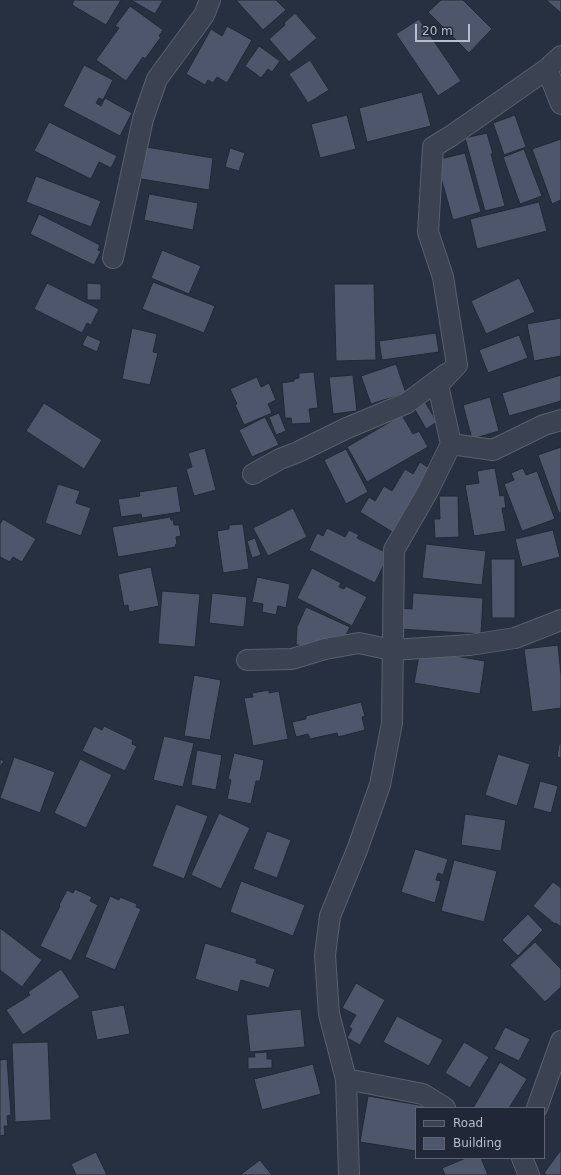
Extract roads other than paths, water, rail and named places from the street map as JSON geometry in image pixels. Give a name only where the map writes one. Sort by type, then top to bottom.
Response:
[{"type":"street","points":[[113,258],[144,119],[157,79],[204,15],[210,0]]},
{"type":"street","points":[[457,365],[443,277],[428,232],[433,146],[451,136],[547,69],[561,56]]},
{"type":"street","points":[[547,69],[561,104]]},
{"type":"street","points":[[349,1175],[346,1079],[329,1014],[325,955],[330,916],[380,785],[392,723],[394,550],[428,491],[451,444],[438,385],[457,365]]},
{"type":"street","points":[[253,474],[280,459],[298,452],[347,428],[407,403],[457,365]]},
{"type":"street","points":[[451,444],[493,450],[544,425],[561,420]]},
{"type":"street","points":[[247,660],[292,659],[325,649],[359,643],[392,650],[470,645],[515,638],[561,620]]},
{"type":"street","points":[[537,1107],[561,1041]]},
{"type":"street","points":[[346,1079],[423,1094],[443,1107]]},
{"type":"street","points":[[522,1159],[529,1175]]}]
